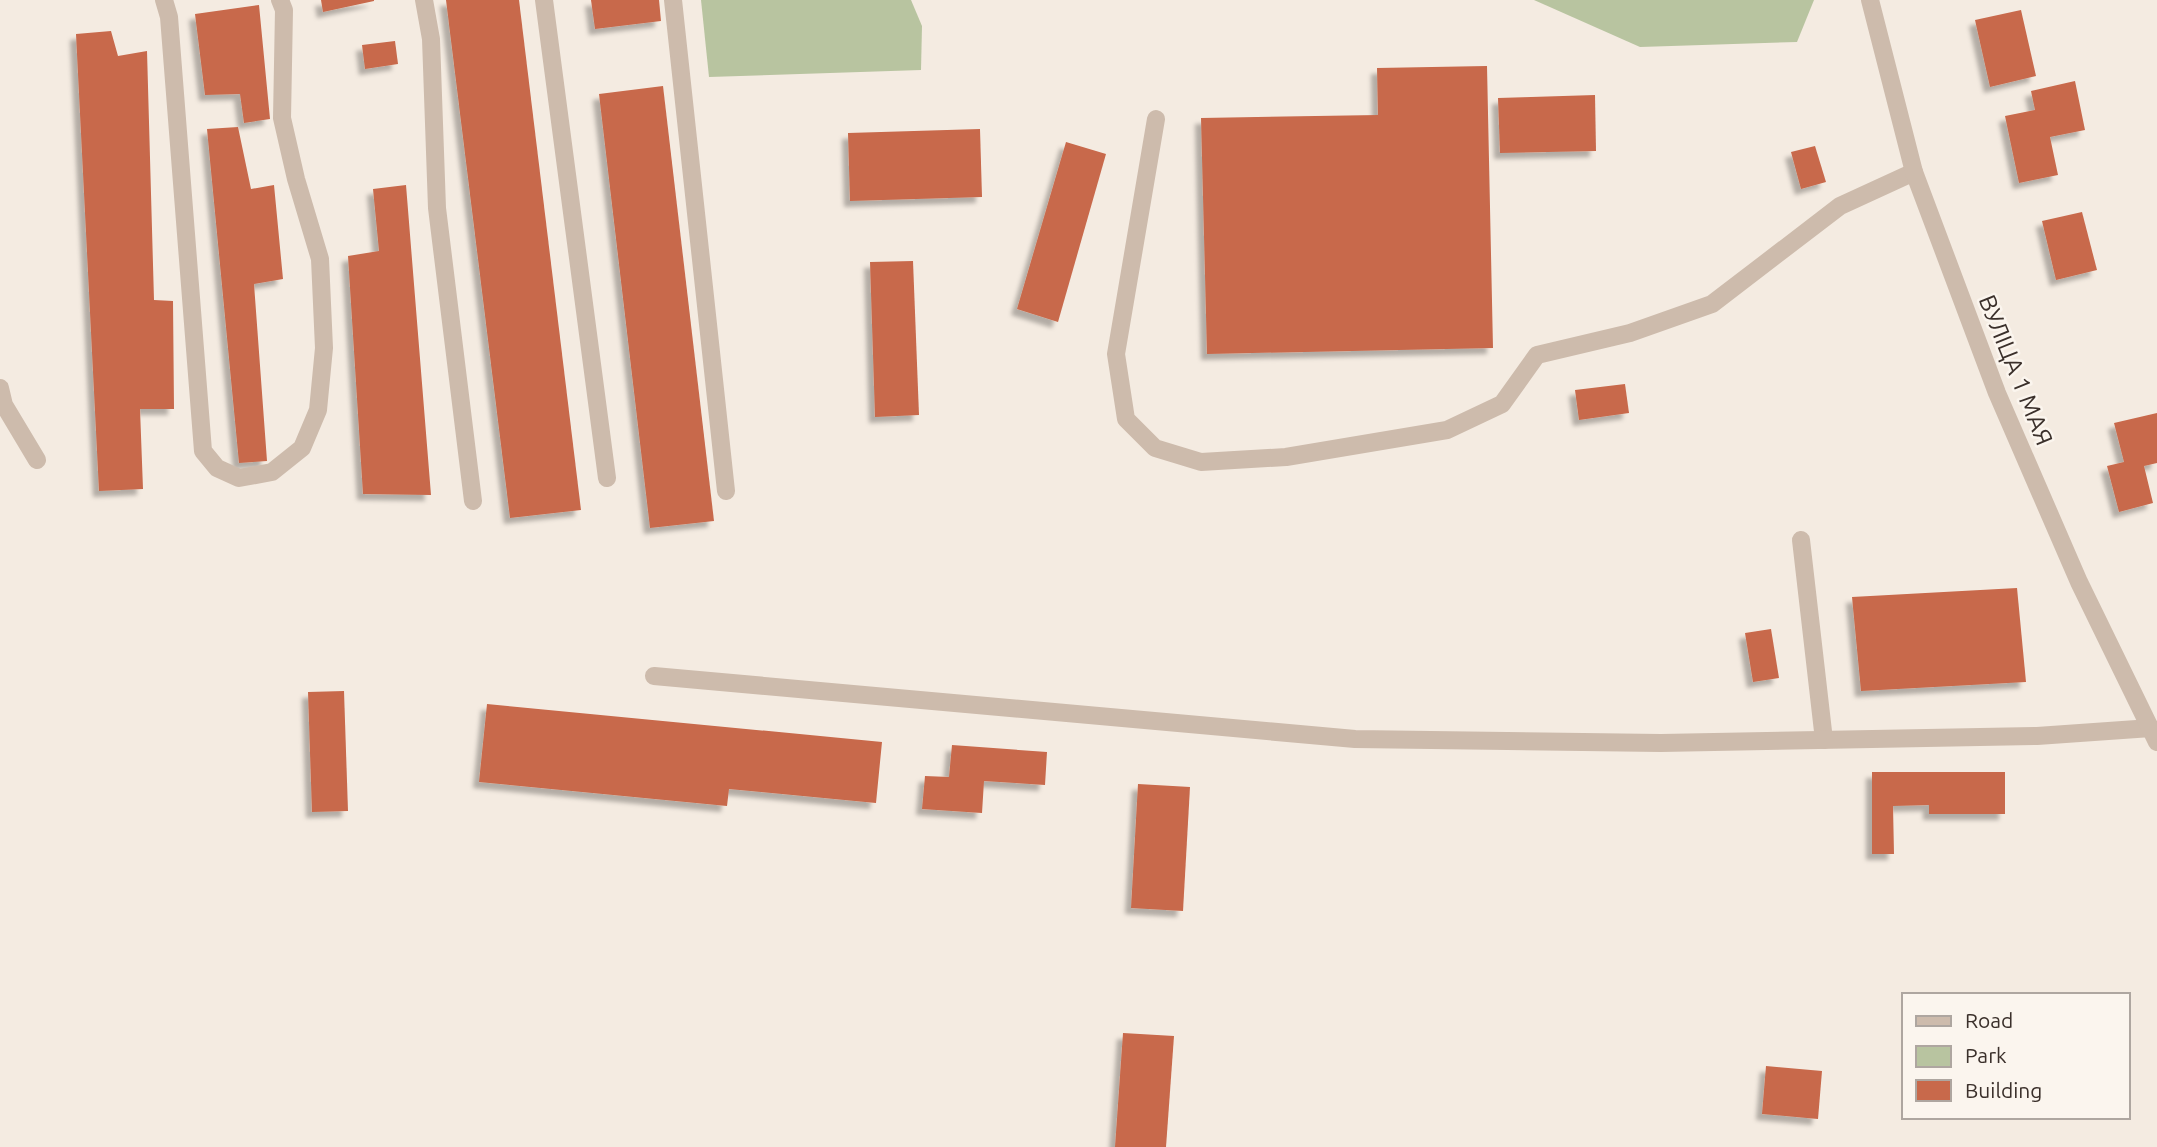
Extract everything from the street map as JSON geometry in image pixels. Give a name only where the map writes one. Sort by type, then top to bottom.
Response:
[{"type":"street","points":[[164,0],[169,17],[203,450],[218,468],[239,478],[272,472],[302,448],[318,410],[324,348],[320,259],[296,179],[282,118],[284,10],[280,0]]},
{"type":"street","points":[[424,0],[431,39],[437,208],[473,501]]},
{"type":"street","points":[[544,0],[607,478]]},
{"type":"street","points":[[673,0],[726,491]]},
{"type":"street","name":"ВУЛІЦА 1 МАЯ","points":[[1870,0],[1914,172],[1997,393],[2079,582],[2154,735]]},
{"type":"street","points":[[1156,119],[1116,354],[1126,419],[1155,448],[1201,462],[1286,457],[1447,430],[1502,404],[1537,355],[1630,334],[1712,304],[1840,206],[1914,172]]},
{"type":"street","points":[[0,388],[4,405],[37,460]]},
{"type":"street","points":[[1801,540],[1824,740]]},
{"type":"street","points":[[654,676],[1355,739],[1661,743],[2154,735]]},
{"type":"green space","points":[[701,0],[911,0],[922,26],[921,70],[709,77]]},
{"type":"green space","points":[[1534,0],[1814,0],[1797,42],[1640,47]]},
{"type":"building","points":[[321,0],[374,0],[374,1],[323,12]]},
{"type":"building","points":[[446,0],[519,0],[581,510],[510,518]]},
{"type":"building","points":[[591,0],[659,0],[661,21],[595,29]]},
{"type":"building","points":[[259,5],[270,119],[244,123],[240,94],[205,95],[195,14]]},
{"type":"building","points":[[2021,10],[2036,76],[1990,87],[1975,20]]},
{"type":"building","points":[[111,31],[118,56],[147,51],[154,300],[173,301],[174,409],[140,409],[143,489],[99,491],[76,34]]},
{"type":"building","points":[[395,41],[398,64],[365,69],[362,45]]},
{"type":"building","points":[[1487,66],[1493,348],[1207,354],[1201,118],[1378,115],[1377,68]]},
{"type":"building","points":[[2075,81],[2085,130],[2050,137],[2058,175],[2019,183],[2005,116],[2035,110],[2031,91]]},
{"type":"building","points":[[663,86],[714,521],[650,528],[599,94]]},
{"type":"building","points":[[1595,95],[1596,151],[1500,153],[1498,98]]},
{"type":"building","points":[[238,127],[251,189],[274,185],[283,279],[254,284],[267,461],[239,463],[207,129]]},
{"type":"building","points":[[980,129],[982,197],[850,201],[848,133]]},
{"type":"building","points":[[1066,142],[1106,154],[1058,322],[1017,309]]},
{"type":"building","points":[[1815,146],[1826,182],[1801,189],[1791,152]]},
{"type":"building","points":[[406,185],[431,495],[363,494],[348,256],[379,251],[373,189]]},
{"type":"building","points":[[2082,212],[2097,270],[2056,280],[2042,221]]},
{"type":"building","points":[[913,261],[919,415],[875,417],[870,262]]},
{"type":"building","points":[[1625,384],[1629,413],[1579,420],[1575,390]]},
{"type":"building","points":[[2157,413],[2157,463],[2144,466],[2153,503],[2119,512],[2107,466],[2124,462],[2114,423]]},
{"type":"building","points":[[2017,588],[2026,682],[1861,691],[1852,597]]},
{"type":"building","points":[[1771,629],[1779,678],[1753,682],[1745,633]]},
{"type":"building","points":[[344,691],[348,811],[312,812],[308,692]]},
{"type":"building","points":[[487,704],[882,742],[876,803],[729,789],[727,806],[479,782]]},
{"type":"building","points":[[952,745],[1047,752],[1045,785],[984,781],[982,813],[922,809],[925,776],[949,777]]},
{"type":"building","points":[[1872,772],[2005,772],[2005,814],[1929,814],[1929,805],[1893,806],[1894,854],[1872,854]]},
{"type":"building","points":[[1138,784],[1190,787],[1183,911],[1131,908]]},
{"type":"building","points":[[1123,1033],[1174,1036],[1166,1147],[1115,1147]]},
{"type":"building","points":[[1766,1066],[1822,1071],[1818,1119],[1762,1114]]}]
